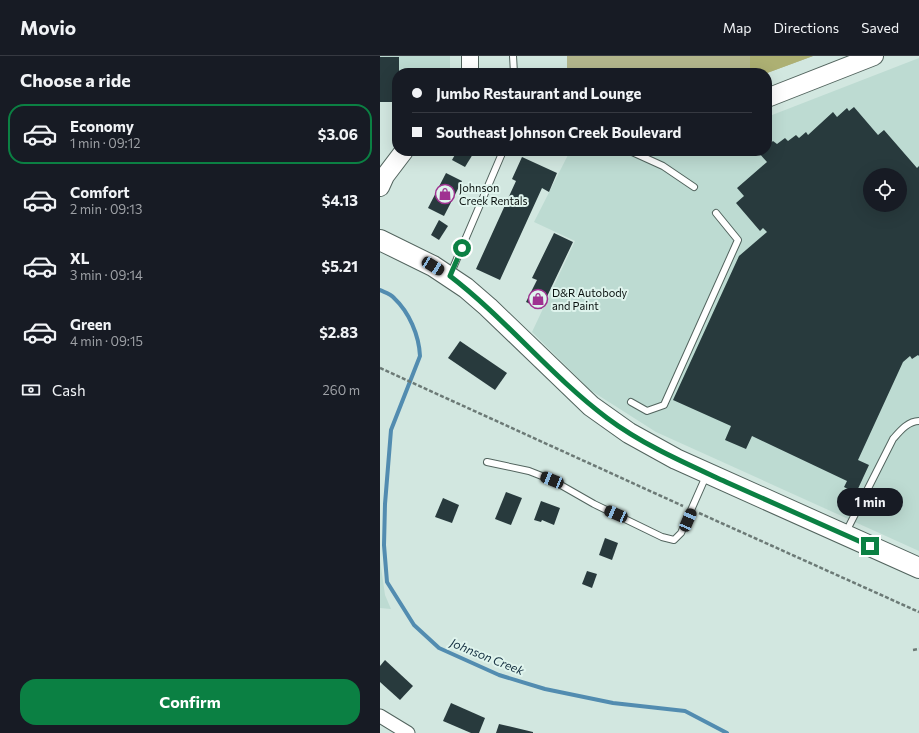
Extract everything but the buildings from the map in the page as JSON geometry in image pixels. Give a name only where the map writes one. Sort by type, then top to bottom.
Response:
[{"type":"main road","points":[[772,96],[874,56]]},
{"type":"main road","points":[[380,187],[385,176],[400,156]]},
{"type":"main road","points":[[380,240],[450,276],[488,307],[566,383],[607,418],[656,449],[919,568]]},
{"type":"street","points":[[470,56],[470,68]]},
{"type":"street","points":[[380,716],[408,733]]},
{"type":"lane","points":[[513,56],[514,68]]},
{"type":"lane","points":[[450,276],[501,156]]},
{"type":"lane","points":[[641,156],[664,166],[694,187]]},
{"type":"lane","points":[[631,402],[647,411],[664,405],[738,240],[716,214]]},
{"type":"lane","points":[[845,535],[893,439],[902,428],[914,421],[919,421]]},
{"type":"lane","points":[[487,462],[529,471],[552,480],[594,504],[662,537],[674,540],[681,533],[688,520],[707,473]]},
{"type":"path","points":[[380,368],[464,407]]},
{"type":"path","points":[[913,650],[919,649]]},
{"type":"shaded area","points":[[380,56],[450,56],[450,68],[392,68],[392,81],[380,101]]},
{"type":"shaded area","points":[[919,58],[919,551],[656,432],[590,390],[532,332],[575,241],[534,222],[567,156],[772,156],[772,115]]},
{"type":"shaded area","points":[[380,560],[385,595],[391,609],[380,608]]},
{"type":"green space","points":[[567,56],[813,56],[772,71],[772,68],[567,68]]},
{"type":"green space","points":[[750,56],[813,56],[772,71],[772,68],[750,68]]},
{"type":"waterway","name":"Johnson Creek","points":[[380,290],[393,297],[409,317],[418,340],[420,356],[391,430],[385,504],[384,545],[387,582],[414,625],[439,648],[499,675],[545,689],[613,703],[685,711],[727,733]]},
{"type":"place","name":"Johnson Creek Rentals","points":[[445,194]]},
{"type":"place","name":"D&R Autobody and Paint","points":[[538,299]]},
{"type":"route","points":[[462,248],[450,276],[488,307],[539,355],[566,383],[591,406],[607,418],[629,433],[676,459],[870,546]]}]
